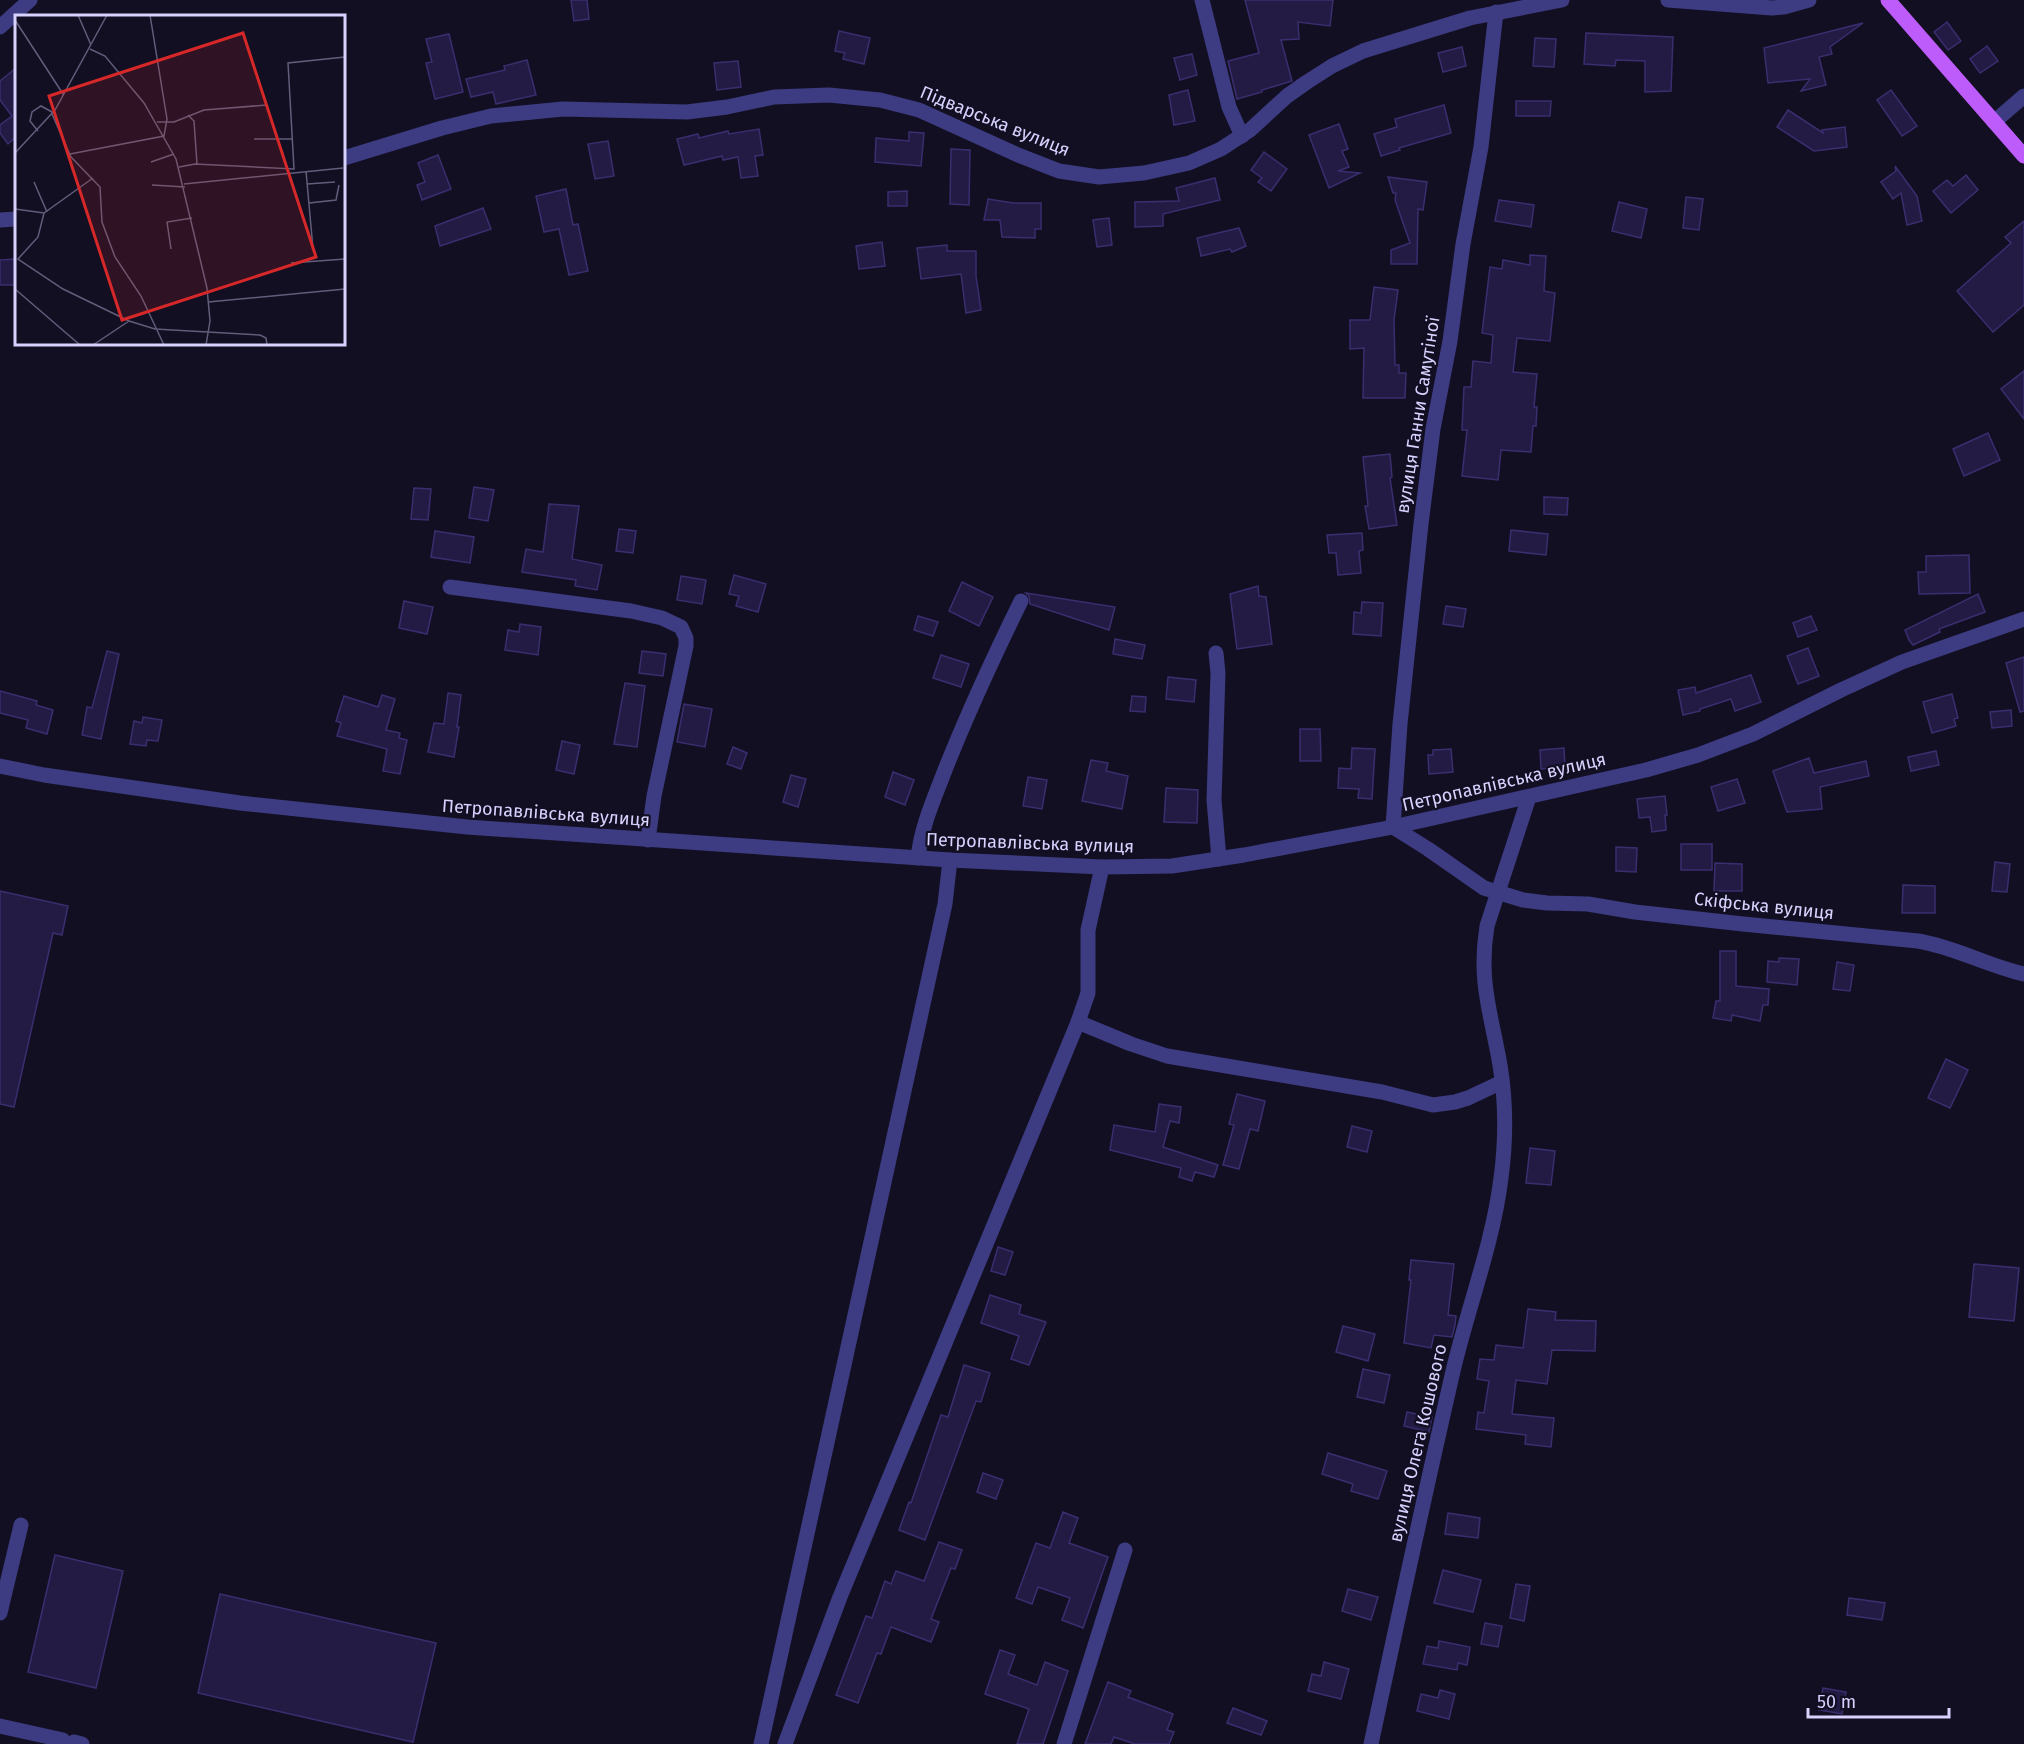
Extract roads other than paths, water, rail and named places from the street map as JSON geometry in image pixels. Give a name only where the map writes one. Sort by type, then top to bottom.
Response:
[{"type":"main road","points":[[1888,0],[2024,156]]},
{"type":"street","points":[[0,27],[30,0]]},
{"type":"street","points":[[1202,0],[1225,93],[1242,136]]},
{"type":"street","name":"Підварська вулиця","points":[[345,158],[442,128],[491,116],[563,109],[687,112],[727,107],[774,97],[804,95],[856,97],[901,104],[936,116],[1059,171],[1083,175],[1118,176],[1170,168],[1207,155],[1242,136],[1287,96],[1307,82],[1349,57],[1374,47],[1496,12],[1562,0]]},
{"type":"street","points":[[1668,0],[1772,8],[1809,0]]},
{"type":"street","name":"вулиця Ганни Самутіної","points":[[1393,827],[1400,724],[1425,491],[1439,393],[1450,341],[1463,244],[1481,147],[1496,12]]},
{"type":"street","points":[[1994,122],[2024,96]]},
{"type":"street","points":[[0,220],[15,219]]},
{"type":"street","points":[[450,587],[631,611],[662,618],[681,627],[686,638],[686,646],[654,796],[648,840]]},
{"type":"street","points":[[918,858],[928,813],[960,733],[1021,601]]},
{"type":"street","name":"Петропавлівська вулиця","points":[[0,766],[66,778],[273,807],[467,827],[950,860],[1102,867],[1172,866],[1393,827],[1646,770],[1719,748],[1902,662],[2024,619]]},
{"type":"street","points":[[1216,653],[1218,673],[1214,800],[1219,859]]},
{"type":"street","name":"вулиця Олега Кошового","points":[[1371,1744],[1454,1364],[1485,1260],[1495,1216],[1504,1151],[1505,1124],[1502,1082],[1484,988],[1483,966],[1487,926],[1528,796]]},
{"type":"street","name":"Скіфська вулиця","points":[[1393,827],[1449,862],[1473,881],[1497,893],[1540,902],[1588,904],[1732,923],[1918,941],[1940,945],[1986,963],[2024,974]]},
{"type":"street","points":[[760,1744],[945,904],[950,860]]},
{"type":"street","points":[[785,1744],[843,1587],[1078,1022],[1088,993],[1088,930],[1102,867]]},
{"type":"street","points":[[1078,1022],[1167,1056],[1382,1092],[1433,1105],[1455,1102],[1502,1082]]},
{"type":"street","points":[[0,1613],[21,1525]]},
{"type":"street","points":[[1064,1744],[1125,1550]]},
{"type":"street","points":[[0,1726],[73,1742]]}]
